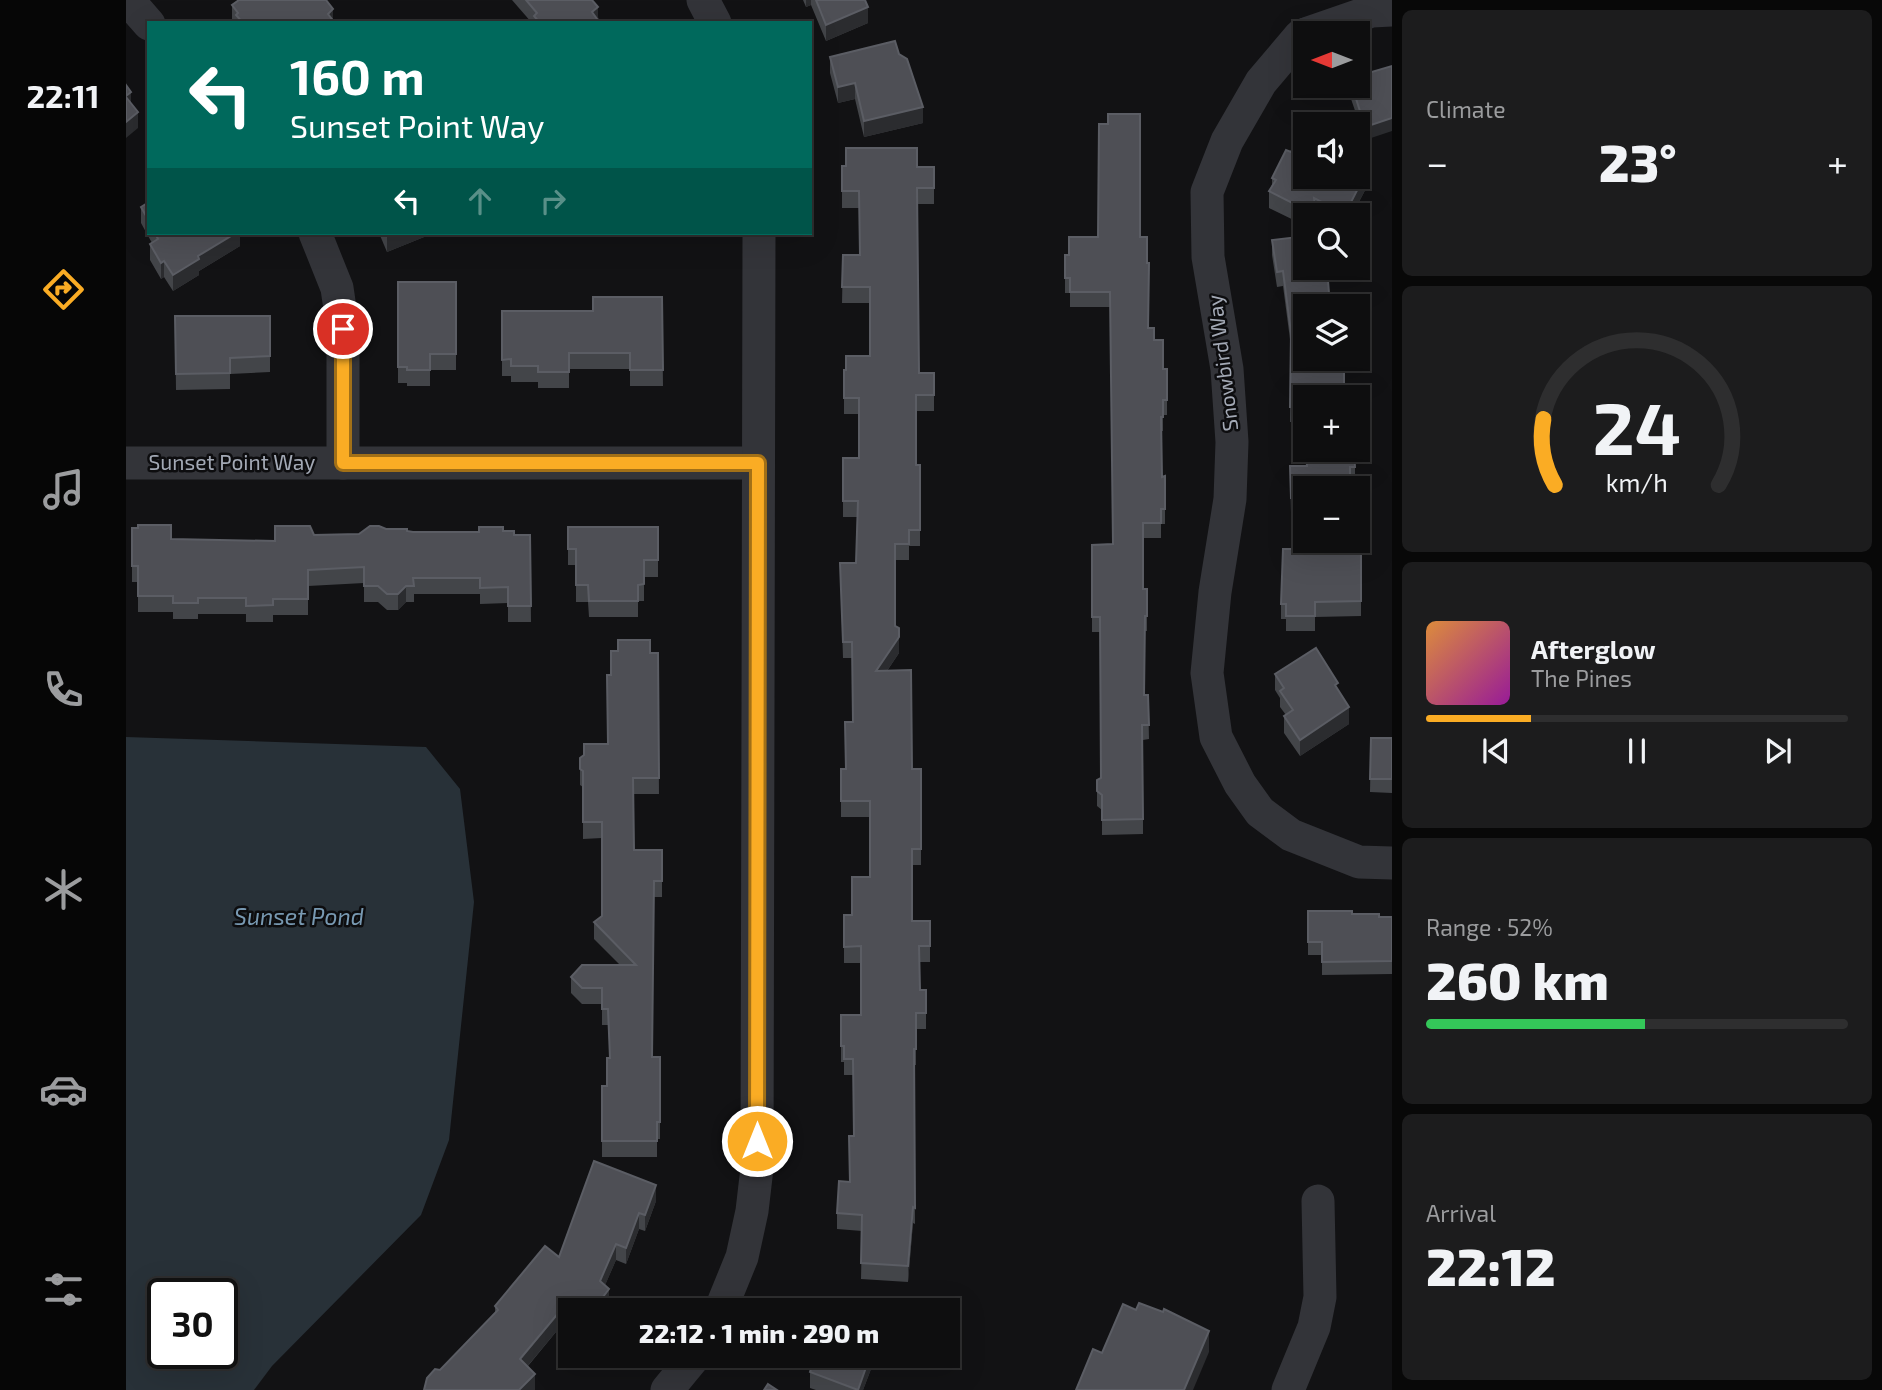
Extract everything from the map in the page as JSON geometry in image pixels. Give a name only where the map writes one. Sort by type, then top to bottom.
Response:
[{"type":"street","points":[[128,0],[147,22]]},
{"type":"street","points":[[703,0],[714,21]]},
{"type":"street","points":[[1344,21],[1372,11],[1392,10]]},
{"type":"street","name":"Snowbird Way","points":[[1293,44],[1262,82],[1227,141],[1207,192],[1208,257],[1227,369],[1232,442],[1230,499],[1215,592],[1207,673],[1216,737],[1240,784],[1260,812],[1291,835],[1359,862],[1392,863]]},
{"type":"street","points":[[316,235],[337,289],[343,329],[343,463]]},
{"type":"street","points":[[725,1298],[742,1257],[752,1211],[757,1168],[759,235]]},
{"type":"street","name":"Sunset Point Way","points":[[126,463],[758,463]]},
{"type":"street","points":[[1287,1390],[1314,1326],[1320,1297],[1318,1201]]},
{"type":"street","points":[[667,1390],[685,1368]]},
{"type":"water","name":"Sunset Pond","points":[[126,737],[426,747],[460,789],[474,902],[449,1140],[421,1215],[272,1366],[254,1390],[126,1390]]},
{"type":"building","points":[[239,0],[326,0],[333,9],[328,14],[333,21],[241,21],[232,5]]},
{"type":"building","points":[[526,0],[592,0],[598,7],[592,12],[599,21],[538,21],[534,16],[537,13]]},
{"type":"building","points":[[816,0],[865,0],[868,7],[826,25]]},
{"type":"building","points":[[895,41],[899,54],[907,59],[923,107],[864,121],[855,83],[838,87],[830,57]]},
{"type":"building","points":[[1392,66],[1392,118],[1370,125],[1370,112],[1360,112],[1356,98],[1370,98],[1370,72]]},
{"type":"building","points":[[126,97],[138,112],[126,122]]},
{"type":"building","points":[[1108,114],[1140,114],[1140,237],[1147,237],[1148,328],[1154,328],[1154,340],[1163,340],[1167,400],[1163,400],[1161,417],[1165,509],[1161,509],[1161,523],[1143,523],[1143,589],[1147,589],[1144,695],[1148,695],[1149,725],[1142,725],[1143,819],[1102,820],[1102,795],[1097,791],[1097,780],[1101,778],[1100,617],[1092,617],[1092,545],[1113,544],[1110,292],[1070,292],[1070,278],[1065,278],[1065,255],[1069,255],[1069,237],[1098,237],[1099,124],[1108,124]]},
{"type":"building","points":[[846,148],[917,148],[917,167],[934,167],[934,188],[917,188],[919,373],[934,373],[934,395],[916,395],[920,530],[909,530],[909,544],[895,544],[895,626],[899,628],[899,637],[876,671],[911,670],[912,769],[921,769],[921,849],[912,849],[912,921],[930,921],[930,946],[919,946],[920,990],[926,990],[926,1013],[916,1013],[915,1208],[913,1207],[908,1266],[861,1263],[862,1215],[837,1213],[839,1181],[850,1182],[849,1136],[854,1136],[853,1059],[844,1059],[844,1046],[841,1046],[841,1015],[861,1015],[861,946],[844,947],[844,915],[852,915],[852,877],[870,877],[870,801],[841,801],[841,769],[846,769],[845,722],[853,722],[852,642],[843,642],[840,563],[856,563],[858,501],[843,501],[843,458],[859,458],[859,398],[844,398],[844,370],[846,356],[870,356],[870,287],[842,287],[843,255],[860,255],[859,191],[842,191],[842,166],[846,166]]},
{"type":"building","points":[[1293,148],[1293,189],[1358,189],[1351,203],[1324,203],[1314,198],[1315,203],[1293,203],[1269,191],[1276,180],[1272,178],[1286,150],[1291,152]]},
{"type":"building","points":[[147,203],[147,218],[141,207]]},
{"type":"building","points":[[156,235],[233,235],[173,275],[164,261],[161,263],[150,244],[158,239]]},
{"type":"building","points":[[1293,238],[1293,280],[1328,280],[1329,294],[1293,294],[1293,371],[1344,371],[1344,385],[1293,385],[1293,407],[1290,407],[1291,333],[1283,271],[1277,272],[1272,240]]},
{"type":"building","points":[[398,282],[456,282],[456,354],[430,354],[430,370],[407,370],[407,367],[398,367]]},
{"type":"building","points":[[593,297],[662,297],[663,370],[630,370],[630,353],[569,353],[569,372],[538,372],[538,366],[511,366],[511,359],[502,360],[502,311],[593,311]]},
{"type":"building","points":[[175,316],[270,316],[270,356],[230,358],[230,373],[176,374]]},
{"type":"building","points":[[1307,462],[1355,462],[1355,467],[1350,467],[1350,476],[1293,476],[1291,498],[1290,466],[1307,466]]},
{"type":"building","points":[[138,525],[171,525],[171,539],[275,541],[275,526],[310,526],[314,535],[359,534],[370,526],[407,529],[413,532],[479,532],[479,527],[503,527],[503,531],[514,531],[514,535],[530,535],[531,606],[508,606],[508,587],[480,588],[480,578],[413,578],[414,586],[406,586],[398,594],[387,594],[378,586],[364,586],[364,567],[308,570],[308,599],[273,599],[273,605],[246,606],[246,598],[198,598],[198,603],[173,603],[173,596],[138,596],[138,566],[132,566],[132,528],[138,528]]},
{"type":"building","points":[[568,527],[658,527],[658,560],[644,560],[644,584],[638,585],[638,601],[589,601],[588,585],[576,585],[576,549],[568,549]]},
{"type":"building","points":[[1283,549],[1293,549],[1293,553],[1361,553],[1361,601],[1315,602],[1315,616],[1286,616],[1286,604],[1281,604]]},
{"type":"building","points":[[618,640],[650,640],[650,653],[658,653],[659,778],[633,778],[634,850],[662,850],[662,881],[654,881],[652,1057],[660,1057],[660,1122],[657,1122],[657,1141],[602,1141],[602,1086],[607,1086],[607,1058],[610,1058],[608,1009],[602,1009],[602,988],[582,988],[571,977],[582,965],[636,965],[594,922],[602,916],[602,822],[583,822],[583,771],[580,769],[584,744],[608,744],[607,675],[611,675],[611,651],[618,651]]},
{"type":"building","points":[[1316,648],[1338,683],[1335,685],[1349,707],[1300,740],[1284,716],[1293,710],[1280,691],[1284,688],[1275,674]]},
{"type":"building","points":[[1371,738],[1392,738],[1392,779],[1370,779]]},
{"type":"building","points":[[1308,911],[1352,911],[1352,914],[1392,917],[1392,961],[1322,962],[1322,942],[1308,942]]},
{"type":"building","points":[[594,1161],[656,1185],[645,1215],[639,1213],[626,1248],[616,1244],[600,1281],[609,1289],[603,1297],[605,1298],[558,1298],[558,1313],[520,1359],[535,1374],[519,1390],[424,1390],[427,1378],[435,1369],[440,1370],[498,1310],[495,1306],[545,1246],[559,1257]]},
{"type":"building","points":[[1139,1303],[1163,1312],[1164,1309],[1209,1331],[1184,1390],[1076,1390],[1093,1349],[1102,1353],[1123,1304],[1136,1310]]},
{"type":"building","points":[[811,1368],[866,1368],[858,1390],[810,1372]]},
{"type":"building","points":[[768,1384],[777,1390],[764,1390]]},
{"type":"route","points":[[343,329],[343,463],[758,463],[757,1141]]}]
